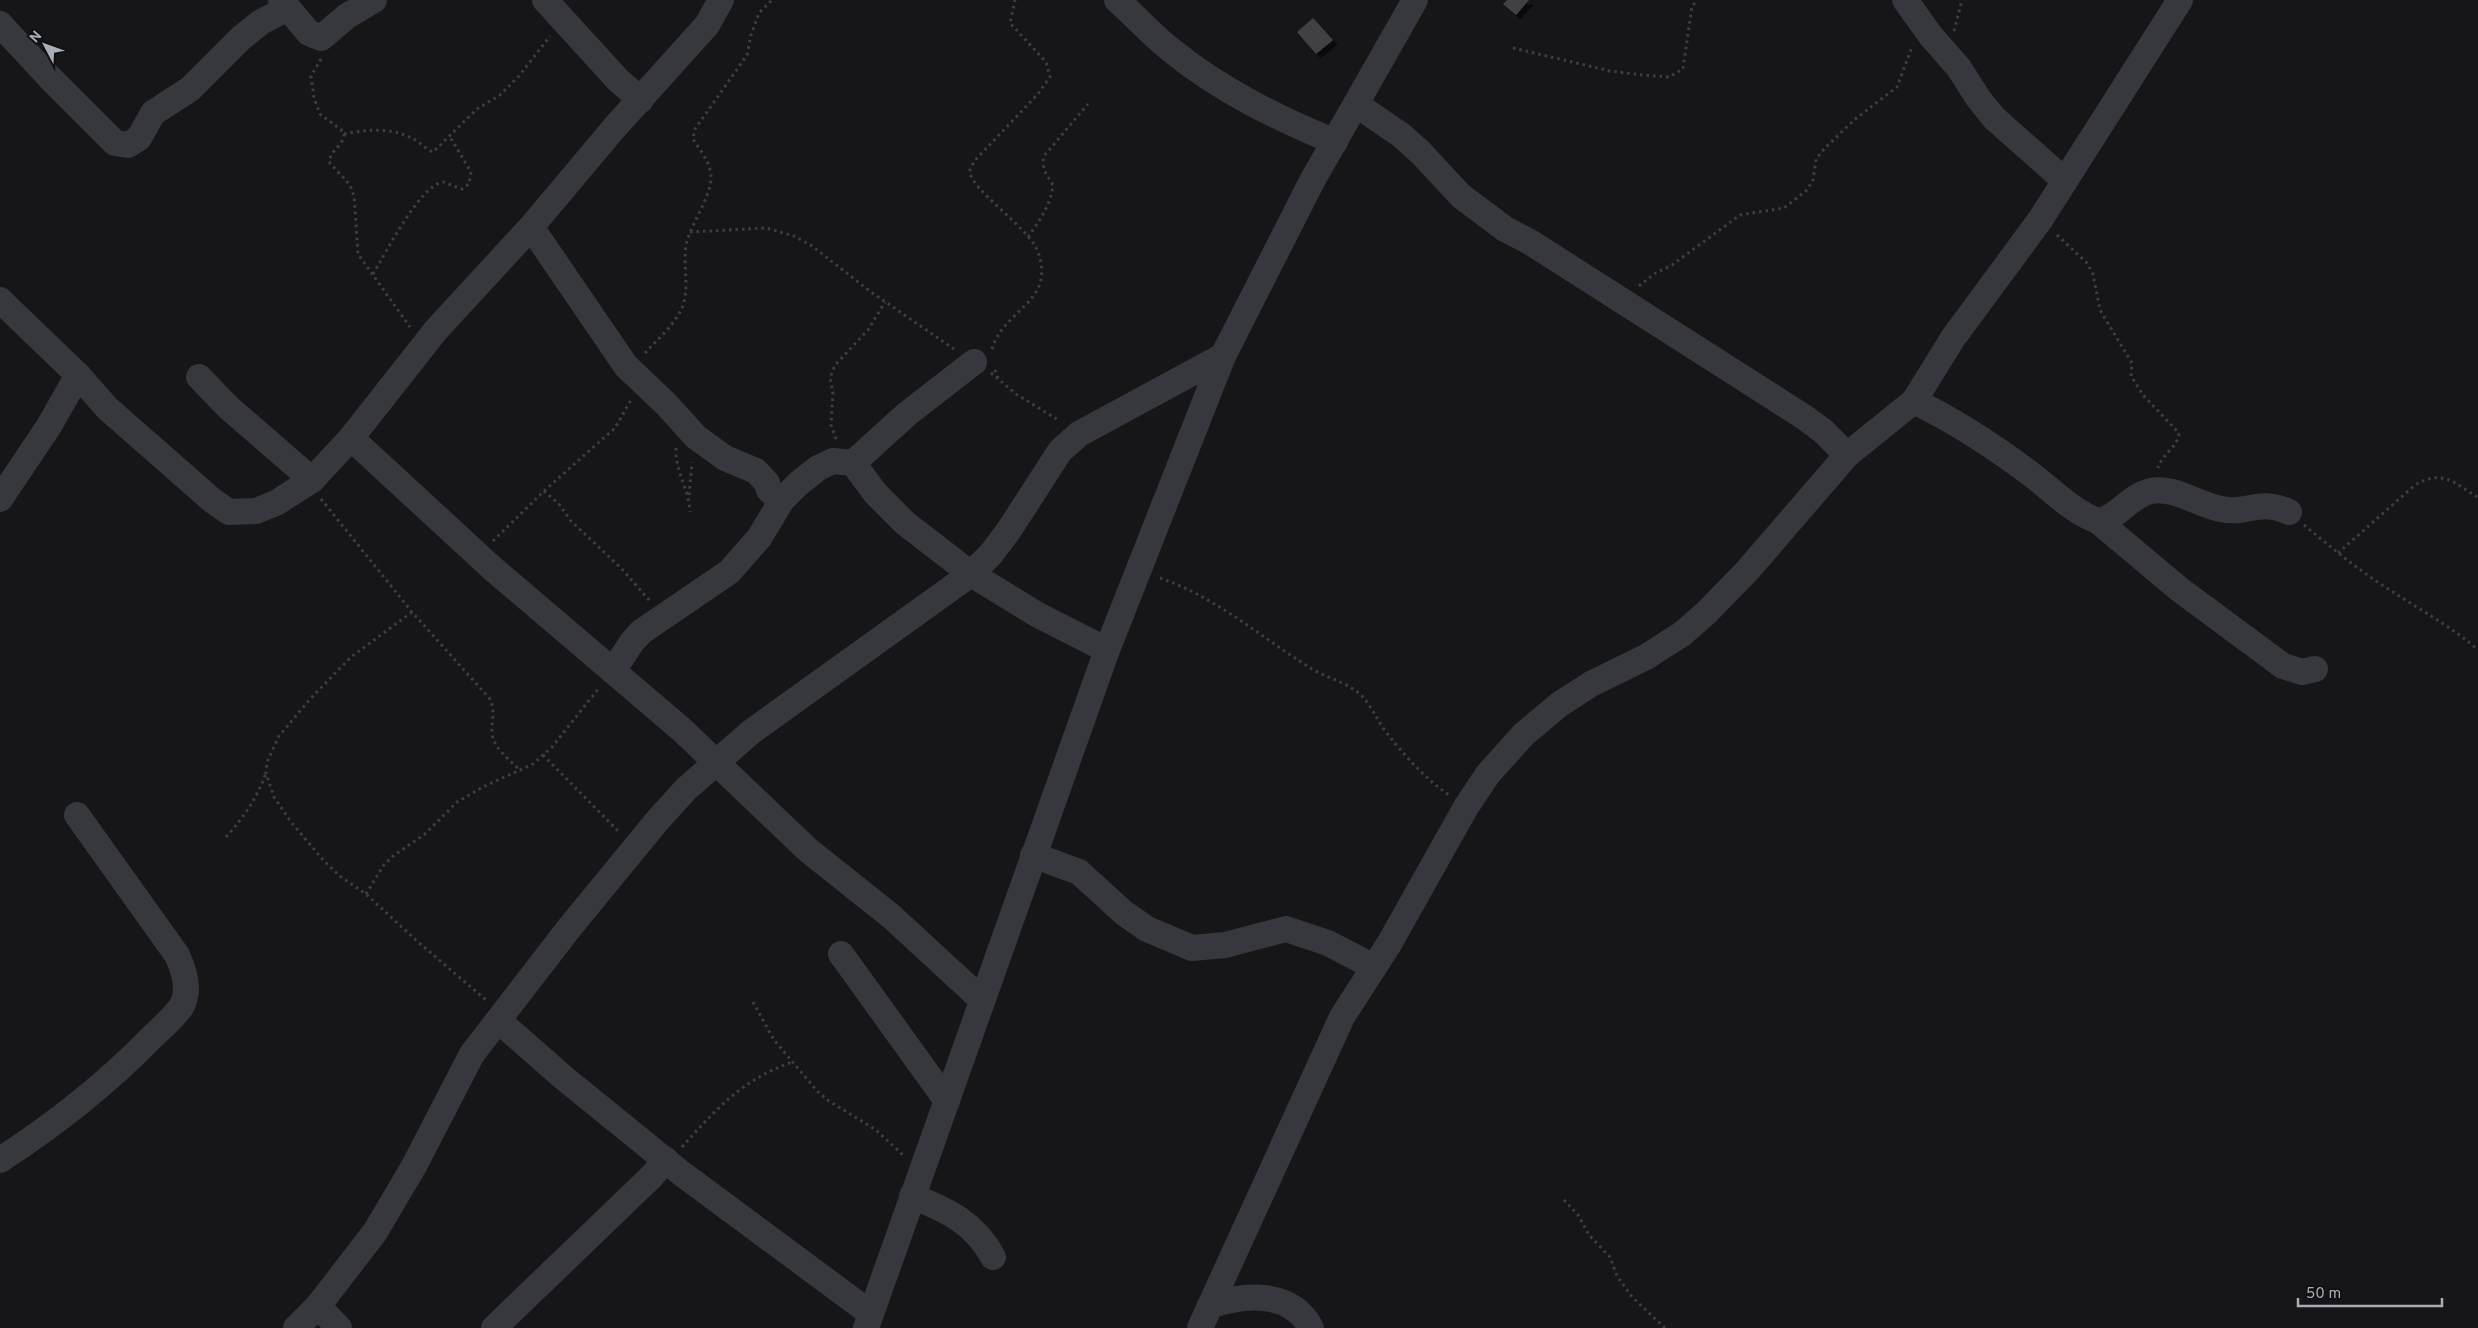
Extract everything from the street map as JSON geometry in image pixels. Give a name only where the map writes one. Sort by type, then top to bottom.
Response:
[{"type":"street","points":[[0,24],[50,78],[116,144],[122,146],[139,138],[153,113],[190,89],[241,38],[284,4],[309,33],[321,38],[347,16],[374,0]]},
{"type":"street","points":[[544,0],[618,80],[641,100]]},
{"type":"street","points":[[0,300],[78,375],[107,408],[213,502],[229,512],[256,511],[276,503],[311,482],[351,438],[467,294],[531,227],[707,25],[721,0]]},
{"type":"street","points":[[1117,0],[1168,49],[1202,74],[1257,106],[1335,142]]},
{"type":"street","points":[[501,1018],[564,1078],[868,1321],[1107,650],[1223,356],[1312,181],[1357,105],[1415,0]]},
{"type":"street","points":[[1905,0],[1925,28],[1959,68],[1978,98],[1994,118],[2064,180]]},
{"type":"street","points":[[1205,1317],[1342,1018],[1374,967],[1466,807],[1488,774],[1524,734],[1560,704],[1591,684],[1646,657],[1682,634],[1706,613],[1746,571],[1847,455],[1914,401],[1953,338],[2040,220],[2180,0]]},
{"type":"street","points":[[1357,105],[1401,135],[1422,153],[1461,196],[1505,229],[1804,417],[1823,431],[1847,455]]},
{"type":"street","points":[[531,227],[633,373],[666,404],[691,432],[725,458],[756,470],[767,483],[768,490],[781,501]]},
{"type":"street","points":[[296,1328],[318,1306],[375,1232],[414,1166],[472,1054],[570,927],[686,788],[751,732],[970,574],[991,554],[1009,530],[1060,451],[1079,434],[1223,356]]},
{"type":"street","points":[[612,671],[632,642],[664,617],[729,572],[759,538],[781,501],[818,468],[833,461],[848,462],[907,414],[987,361]]},
{"type":"street","points":[[0,499],[49,426],[78,375]]},
{"type":"street","points":[[199,377],[251,429],[311,482]]},
{"type":"street","points":[[1914,401],[1939,413],[2098,521],[2179,589],[2283,666],[2302,672],[2315,669]]},
{"type":"street","points":[[351,438],[478,555],[577,638],[612,671],[654,704],[808,850],[892,917],[982,1000]]},
{"type":"street","points":[[848,462],[880,499],[905,523],[970,574],[1038,615],[1107,650]]},
{"type":"street","points":[[2098,521],[2108,519],[2139,494],[2153,490],[2171,492],[2224,510],[2272,505],[2289,512]]},
{"type":"street","points":[[0,1160],[81,1103],[127,1063],[181,1006],[186,991],[183,968],[177,955],[77,815]]},
{"type":"street","points":[[1033,855],[1079,872],[1124,913],[1147,929],[1192,948],[1225,945],[1286,929],[1328,943],[1374,967]]},
{"type":"street","points":[[841,954],[947,1101]]},
{"type":"street","points":[[494,1328],[667,1161]]},
{"type":"street","points":[[912,1196],[960,1219],[984,1240],[993,1257]]},
{"type":"street","points":[[1205,1317],[1230,1299],[1267,1297],[1296,1310],[1311,1328]]},
{"type":"street","points":[[318,1306],[339,1328]]},
{"type":"path","points":[[478,555],[544,491],[616,428],[627,410],[633,373],[681,311],[685,296],[684,260],[690,232],[710,185],[711,174],[707,161],[693,139],[696,129],[747,55],[750,35],[759,13],[772,0]]},
{"type":"path","points":[[987,361],[997,336],[1035,293],[1042,282],[1043,268],[1037,249],[1028,237],[972,180],[970,174],[970,168],[977,158],[1038,94],[1050,76],[1046,62],[1010,23],[1014,0]]},
{"type":"path","points":[[1513,48],[1610,71],[1669,77],[1683,69],[1692,6],[1698,0]]},
{"type":"path","points":[[344,134],[374,129],[394,132],[417,141],[434,152],[477,109],[500,95],[519,76],[562,20]]},
{"type":"path","points":[[1620,300],[1740,215],[1784,208],[1807,190],[1813,180],[1816,159],[1824,149],[1854,120],[1897,87],[1912,46],[1925,28]]},
{"type":"path","points":[[321,38],[321,59],[311,76],[314,98],[320,114],[342,129],[344,134],[344,139],[330,155],[329,162],[350,185],[354,196],[358,254],[414,333],[422,348]]},
{"type":"path","points":[[1028,237],[1048,206],[1053,192],[1054,185],[1044,172],[1042,164],[1044,156],[1088,104]]},
{"type":"path","points":[[373,274],[413,209],[431,188],[442,182],[462,189],[469,184],[471,172],[450,137]]},
{"type":"path","points":[[2040,220],[2087,263],[2093,274],[2100,310],[2132,363],[2131,376],[2144,395],[2179,433],[2179,439],[2167,451],[2158,466],[2159,491]]},
{"type":"path","points":[[690,232],[766,228],[794,236],[827,256],[886,302],[987,361],[998,378],[1016,394],[1079,434]]},
{"type":"path","points":[[848,462],[831,425],[833,392],[830,378],[834,365],[868,330],[886,302]]},
{"type":"path","points":[[987,361],[998,378]]},
{"type":"path","points":[[689,496],[676,467],[676,450],[691,432]]},
{"type":"path","points":[[690,512],[691,432]]},
{"type":"path","points":[[2338,553],[2415,485],[2427,478],[2436,476],[2448,479],[2477,497]]},
{"type":"path","points":[[311,482],[412,612],[490,699],[494,708],[492,734],[497,747],[521,771]]},
{"type":"path","points":[[544,491],[559,504],[571,521],[621,568],[664,617]]},
{"type":"path","points":[[2289,512],[2338,553],[2392,592],[2453,629],[2478,650]]},
{"type":"path","points":[[1138,571],[1177,584],[1213,603],[1316,672],[1354,689],[1372,708],[1398,747],[1425,778],[1466,807]]},
{"type":"path","points":[[226,837],[252,804],[266,773],[267,762],[279,736],[311,698],[350,657],[412,612]]},
{"type":"path","points":[[366,894],[383,866],[392,856],[425,834],[457,802],[483,787],[521,771],[543,755],[589,702],[612,671]]},
{"type":"path","points":[[543,755],[616,829],[636,846]]},
{"type":"path","points":[[266,773],[274,797],[291,822],[341,877],[366,894],[501,1018]]},
{"type":"path","points":[[753,1002],[762,1021],[792,1062],[829,1101],[876,1130],[921,1172]]},
{"type":"path","points":[[667,1161],[738,1090],[754,1078],[792,1062]]},
{"type":"path","points":[[1564,1200],[1578,1215],[1590,1235],[1610,1257],[1617,1276],[1632,1297],[1665,1328]]},
{"type":"building","points":[[1507,0],[1529,0],[1516,15],[1503,4]]},
{"type":"building","points":[[1313,18],[1333,40],[1316,54],[1297,32]]}]
